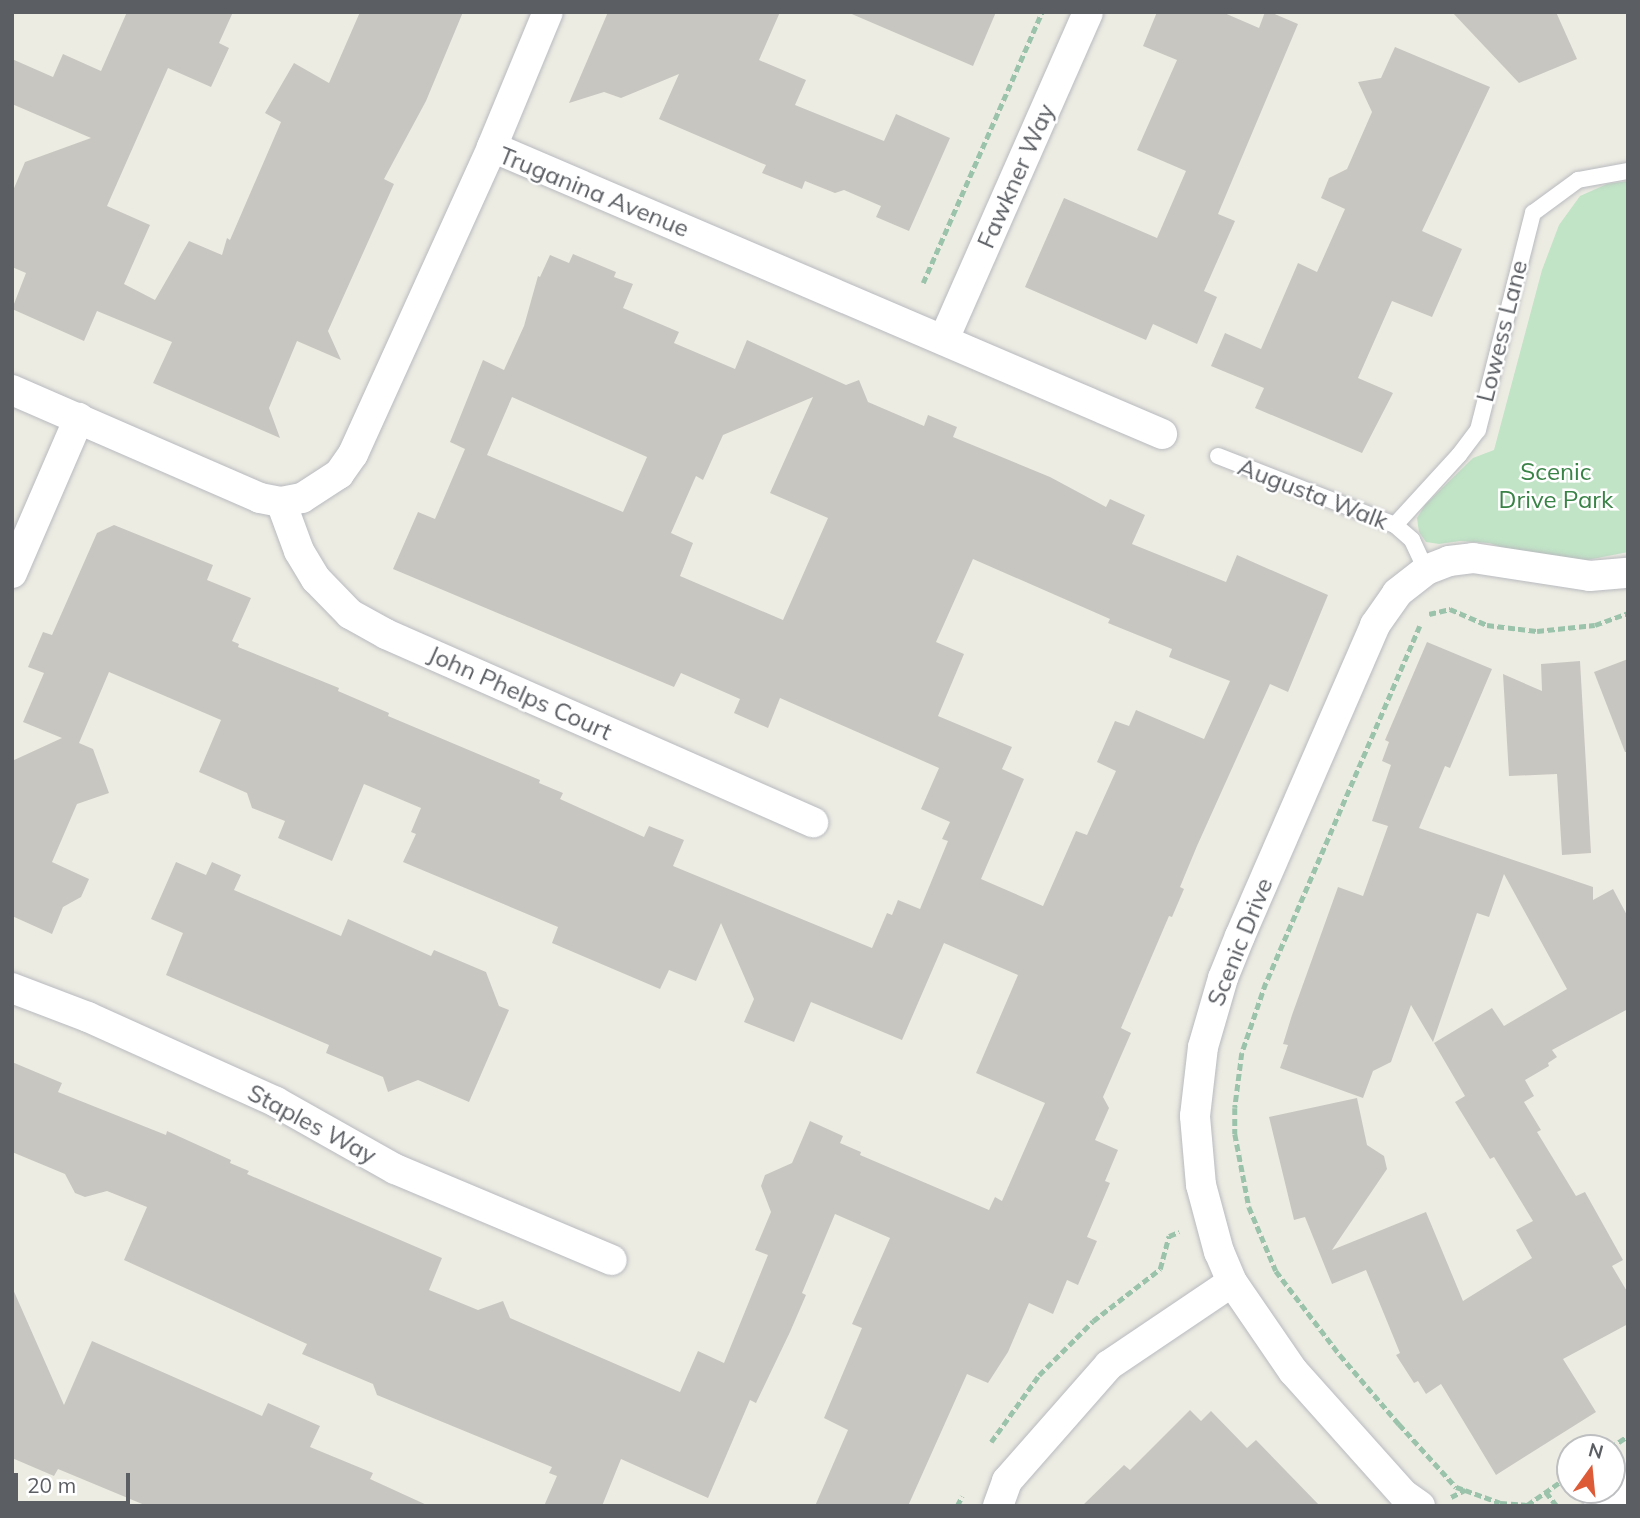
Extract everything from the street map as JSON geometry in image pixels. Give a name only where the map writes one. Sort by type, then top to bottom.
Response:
[{"type":"street","points":[[492,147],[548,12]]},
{"type":"street","name":"Fawkner Way","points":[[944,339],[1088,12]]},
{"type":"street","name":"Truganina Avenue","points":[[281,502],[302,498],[321,487],[339,474],[353,454],[492,147],[1162,434]]},
{"type":"street","points":[[12,390],[260,498],[281,502]]},
{"type":"street","points":[[12,573],[79,418]]},
{"type":"street","name":"John Phelps Court","points":[[281,502],[299,551],[316,579],[350,614],[386,634],[813,822]]},
{"type":"street","name":"Scenic Drive","points":[[1418,1502],[1293,1371],[1232,1282],[1219,1252],[1201,1185],[1197,1152],[1198,1081],[1212,1010],[1240,936],[1375,625],[1397,593],[1426,570],[1449,561],[1473,558],[1590,576],[1628,573]]},
{"type":"street","name":"Staples Way","points":[[12,988],[88,1017],[276,1102],[396,1169],[612,1260]]},
{"type":"street","points":[[998,1506],[1007,1480],[1109,1365],[1232,1282]]},
{"type":"street","points":[[1603,1506],[1628,1489]]},
{"type":"lane","name":"Lowess Lane","points":[[1395,525],[1459,455],[1478,430],[1533,213],[1578,180],[1628,170]]},
{"type":"lane","name":"Augusta Walk","points":[[1218,456],[1395,525],[1412,540],[1426,570]]},
{"type":"path","points":[[923,283],[1042,12]]},
{"type":"path","points":[[1556,1485],[1527,1505],[1500,1503],[1456,1487],[1399,1424],[1340,1355],[1276,1272],[1262,1242],[1242,1180],[1235,1121],[1240,1064],[1266,983],[1422,622],[1429,614],[1450,609],[1487,625],[1537,631],[1595,625],[1628,613]]},
{"type":"path","points":[[1418,1502],[1465,1490]]},
{"type":"path","points":[[1546,1492],[1557,1506]]},
{"type":"green space","name":"Scenic Drive Park","points":[[1628,181],[1628,552],[1577,562],[1516,552],[1489,543],[1426,542],[1419,532],[1417,518],[1425,505],[1473,458],[1494,450],[1542,270],[1559,225],[1580,196],[1607,184]]},
{"type":"building","points":[[127,12],[233,12],[219,43],[229,48],[211,87],[168,68],[107,206],[150,225],[124,284],[155,300],[189,241],[222,255],[227,238],[230,240],[281,122],[265,113],[294,63],[329,83],[360,12],[463,12],[426,101],[384,179],[394,184],[328,331],[341,360],[297,341],[269,408],[280,438],[153,383],[172,342],[97,311],[84,341],[12,309],[26,273],[12,267],[12,193],[25,162],[91,138],[12,104],[12,59],[53,77],[63,54],[101,71]]},
{"type":"building","points":[[608,12],[780,12],[759,60],[806,80],[795,105],[884,141],[896,114],[950,138],[909,231],[876,217],[881,206],[844,190],[835,193],[805,181],[802,189],[762,173],[766,165],[659,119],[679,74],[621,98],[604,92],[569,103]]},
{"type":"building","points":[[847,12],[996,12],[973,66]]},
{"type":"building","points":[[1157,12],[1222,12],[1259,28],[1265,12],[1270,12],[1298,24],[1218,214],[1235,221],[1204,291],[1217,297],[1197,344],[1153,324],[1146,340],[1025,287],[1064,198],[1157,238],[1186,171],[1137,150],[1177,60],[1143,46]]},
{"type":"building","points":[[1452,12],[1556,12],[1577,59],[1519,83]]},
{"type":"building","points":[[1395,47],[1490,87],[1422,231],[1462,249],[1432,317],[1392,301],[1358,378],[1393,393],[1362,453],[1255,408],[1264,388],[1211,366],[1225,333],[1261,349],[1298,263],[1317,272],[1345,209],[1321,198],[1329,178],[1347,169],[1372,112],[1358,82],[1381,78]]},
{"type":"building","points":[[573,254],[616,272],[614,277],[633,284],[623,308],[679,332],[674,343],[735,369],[747,340],[846,385],[859,380],[868,402],[924,426],[928,415],[957,427],[953,437],[1050,477],[1106,507],[1110,499],[1145,515],[1132,544],[1226,582],[1237,555],[1328,595],[1288,692],[1270,684],[1197,846],[1180,887],[1184,889],[1172,917],[1169,916],[1121,1028],[1131,1033],[1103,1097],[1109,1108],[1095,1140],[1118,1150],[1105,1181],[1110,1183],[1087,1237],[1097,1241],[1078,1285],[1067,1280],[1053,1314],[1029,1303],[1008,1352],[988,1383],[967,1374],[908,1506],[815,1506],[848,1430],[824,1418],[862,1328],[852,1324],[890,1238],[835,1214],[802,1293],[806,1295],[790,1332],[756,1403],[750,1400],[708,1498],[621,1459],[602,1506],[544,1506],[557,1476],[549,1473],[552,1467],[377,1395],[373,1384],[302,1354],[307,1344],[124,1260],[147,1207],[107,1191],[85,1197],[75,1193],[65,1174],[12,1152],[12,1062],[62,1083],[58,1092],[166,1135],[167,1131],[231,1160],[230,1163],[249,1171],[247,1174],[442,1258],[429,1290],[478,1310],[503,1301],[510,1318],[680,1392],[698,1351],[724,1363],[768,1255],[755,1250],[771,1212],[761,1186],[765,1175],[792,1163],[810,1121],[843,1136],[840,1143],[861,1152],[860,1155],[989,1210],[995,1197],[1002,1201],[1045,1103],[976,1073],[1018,975],[944,943],[902,1040],[811,1002],[794,1042],[744,1022],[754,999],[721,923],[696,981],[669,970],[660,989],[552,943],[558,927],[403,862],[416,834],[411,832],[421,808],[364,784],[332,861],[278,838],[285,821],[252,808],[247,793],[199,772],[221,720],[109,672],[79,743],[93,749],[109,793],[77,804],[52,862],[89,879],[81,897],[63,907],[52,934],[12,916],[12,761],[62,738],[23,722],[44,673],[28,667],[43,632],[52,635],[97,533],[114,525],[213,565],[207,580],[251,598],[232,641],[239,644],[238,647],[339,688],[338,691],[389,713],[388,716],[540,780],[539,783],[563,793],[560,799],[644,837],[649,826],[684,840],[673,866],[872,948],[887,913],[892,915],[898,900],[920,909],[948,841],[942,839],[950,822],[921,809],[939,768],[780,698],[768,728],[734,713],[740,699],[681,673],[674,687],[393,569],[418,512],[435,519],[465,449],[450,442],[483,360],[504,370],[524,326],[538,276],[540,277],[550,255],[569,263]],"holes":[[[512,397],[647,457],[623,512],[487,455]],[[813,397],[770,493],[828,518],[783,620],[680,576],[693,543],[671,533],[696,476],[703,480],[723,435]],[[973,559],[1110,619],[1108,623],[1172,649],[1169,657],[1230,681],[1204,739],[1136,710],[1129,726],[1115,721],[1097,762],[1116,771],[1087,835],[1076,831],[1043,906],[981,879],[1024,779],[1002,769],[1012,747],[938,716],[964,654],[936,642]]]},
{"type":"building","points":[[1427,642],[1492,669],[1450,768],[1445,766],[1419,828],[1593,887],[1593,900],[1613,889],[1628,917],[1628,1009],[1552,1050],[1557,1057],[1548,1063],[1549,1066],[1525,1080],[1534,1096],[1524,1102],[1541,1130],[1537,1132],[1576,1196],[1585,1192],[1623,1260],[1612,1266],[1628,1293],[1628,1324],[1563,1359],[1596,1412],[1561,1434],[1556,1434],[1556,1437],[1496,1475],[1441,1384],[1426,1394],[1418,1381],[1414,1383],[1396,1355],[1400,1353],[1366,1270],[1332,1284],[1305,1217],[1294,1220],[1269,1117],[1357,1098],[1367,1145],[1384,1156],[1387,1169],[1332,1250],[1426,1212],[1463,1301],[1532,1258],[1516,1230],[1533,1221],[1494,1157],[1490,1159],[1455,1102],[1465,1096],[1434,1043],[1492,1008],[1504,1026],[1567,989],[1504,874],[1489,917],[1477,913],[1433,1042],[1411,1005],[1391,1062],[1373,1071],[1363,1098],[1280,1068],[1288,1045],[1283,1044],[1292,1015],[1338,887],[1363,896],[1388,826],[1372,821],[1391,765],[1382,761],[1389,742],[1385,740]]},
{"type":"building","points":[[1628,659],[1628,752],[1625,752],[1594,672]]},
{"type":"building","points":[[1580,661],[1591,853],[1562,855],[1557,774],[1509,776],[1503,674],[1542,691],[1541,664]]},
{"type":"building","points":[[176,862],[206,875],[212,862],[241,875],[234,890],[341,936],[348,919],[431,956],[434,950],[486,972],[499,1006],[509,1010],[469,1102],[418,1080],[388,1092],[383,1077],[326,1053],[329,1045],[166,975],[183,933],[151,919]]},
{"type":"building","points":[[12,1287],[64,1405],[92,1341],[262,1416],[268,1403],[320,1426],[310,1447],[373,1473],[370,1479],[429,1506],[147,1506],[58,1469],[54,1476],[12,1458]]},
{"type":"building","points":[[1190,1410],[1201,1421],[1211,1411],[1247,1448],[1256,1440],[1320,1506],[1082,1506],[1124,1465],[1130,1470]]}]
